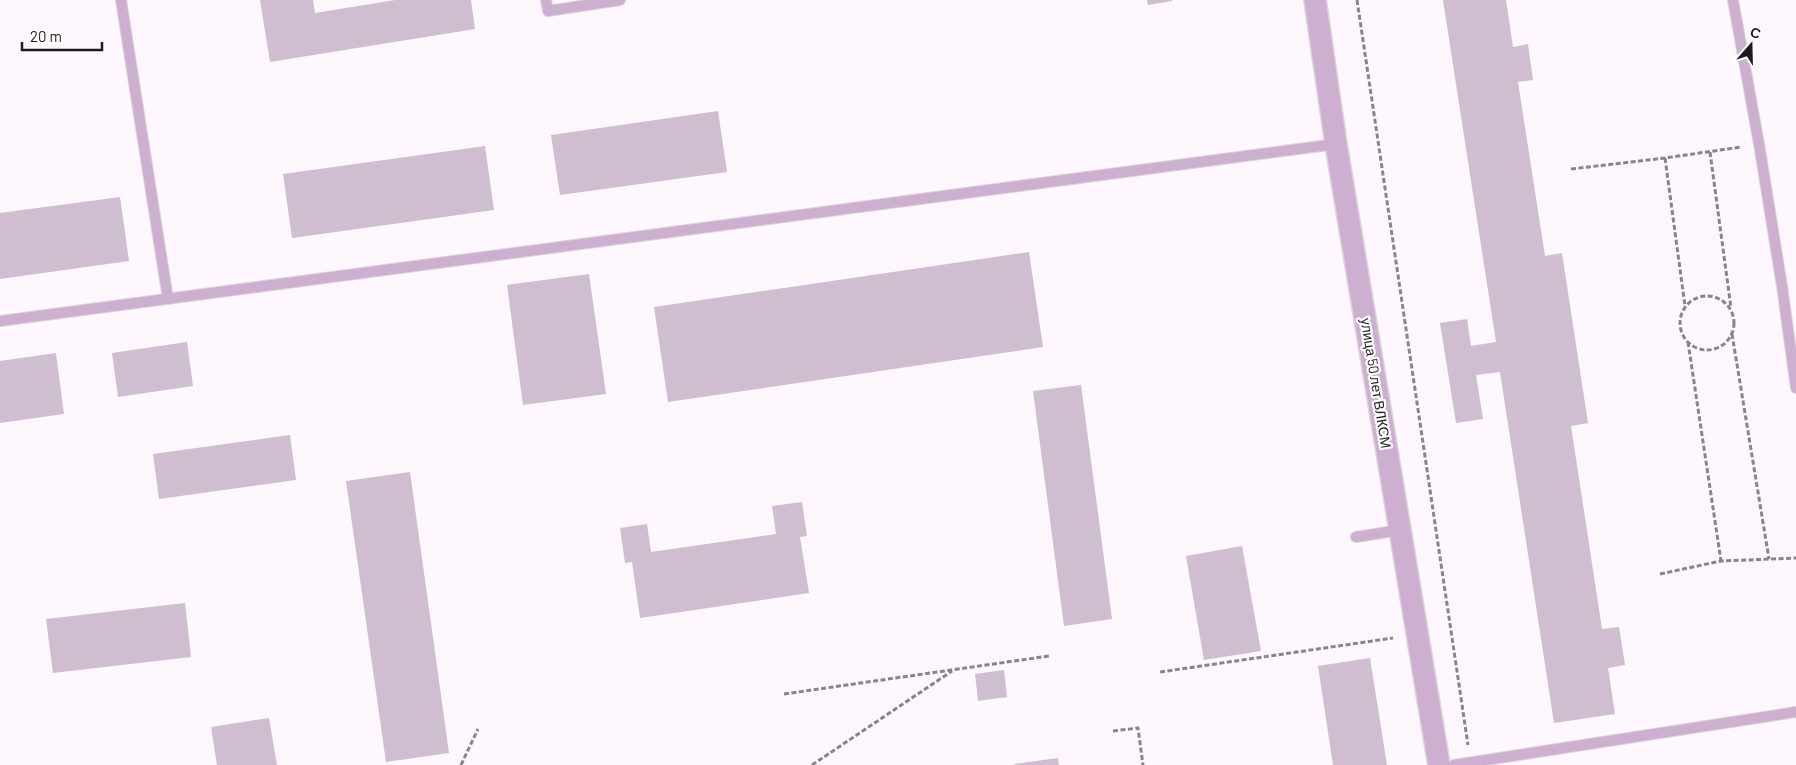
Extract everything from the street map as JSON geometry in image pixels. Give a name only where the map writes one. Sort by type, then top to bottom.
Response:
[{"type":"street","name":"улица 50 лет ВЛКСМ","points":[[1315,0],[1336,144],[1439,765]]},
{"type":"lane","points":[[120,0],[168,299]]},
{"type":"lane","points":[[546,0],[548,11],[620,0]]},
{"type":"lane","points":[[1733,0],[1759,144],[1796,388]]},
{"type":"lane","points":[[0,321],[1336,144]]},
{"type":"lane","points":[[1356,537],[1400,530]]},
{"type":"lane","points":[[1454,765],[1796,712]]},
{"type":"path","points":[[1357,0],[1471,762]]},
{"type":"path","points":[[1571,169],[1759,144]]},
{"type":"path","points":[[1710,152],[1734,321],[1732,334],[1769,559]]},
{"type":"path","points":[[1665,158],[1685,306],[1680,318],[1681,331],[1688,342],[1721,561]]},
{"type":"path","points":[[1685,306],[1696,298],[1709,296],[1721,299],[1731,309]]},
{"type":"path","points":[[1688,342],[1699,348],[1712,350],[1724,344],[1732,334]]},
{"type":"path","points":[[1660,574],[1721,561],[1796,558]]},
{"type":"path","points":[[1160,672],[1393,638]]},
{"type":"path","points":[[784,694],[1049,656]]},
{"type":"path","points":[[812,765],[954,669]]},
{"type":"path","points":[[1113,731],[1138,728],[1143,765]]},
{"type":"path","points":[[461,765],[478,730]]},
{"type":"building","points":[[260,0],[313,0],[315,13],[395,0],[471,0],[475,29],[270,62]]},
{"type":"building","points":[[1147,0],[1172,0],[1172,1],[1148,5]]},
{"type":"building","points":[[1443,0],[1506,0],[1513,47],[1528,44],[1533,80],[1518,82],[1545,256],[1562,253],[1588,423],[1571,426],[1602,629],[1619,627],[1625,665],[1608,668],[1615,714],[1554,723],[1500,372],[1476,375],[1483,419],[1456,423],[1440,323],[1467,319],[1471,346],[1496,342]]},
{"type":"building","points":[[718,111],[727,172],[560,195],[551,135]]},
{"type":"building","points":[[485,146],[494,210],[292,238],[283,174]]},
{"type":"building","points":[[120,197],[129,261],[0,279],[0,213]]},
{"type":"building","points":[[1029,252],[1043,347],[668,402],[654,307]]},
{"type":"building","points":[[589,274],[606,394],[523,405],[507,285]]},
{"type":"building","points":[[187,342],[193,386],[118,397],[112,353]]},
{"type":"building","points":[[56,353],[64,414],[0,423],[0,361]]},
{"type":"building","points":[[1081,385],[1112,619],[1064,626],[1033,391]]},
{"type":"building","points":[[290,435],[296,480],[159,499],[153,454]]},
{"type":"building","points":[[410,472],[449,753],[386,762],[346,481]]},
{"type":"building","points":[[802,502],[807,536],[800,537],[809,593],[640,618],[632,562],[625,563],[620,528],[647,524],[651,552],[776,534],[772,506]]},
{"type":"building","points":[[1242,546],[1261,651],[1204,660],[1186,556]]},
{"type":"building","points":[[185,603],[191,657],[53,673],[46,619]]},
{"type":"building","points":[[1370,658],[1387,765],[1333,765],[1318,666]]},
{"type":"building","points":[[1004,670],[1007,697],[978,701],[975,674]]},
{"type":"building","points":[[269,718],[277,765],[217,765],[211,727]]},
{"type":"building","points":[[1058,758],[1059,765],[1014,765],[1014,764]]}]
